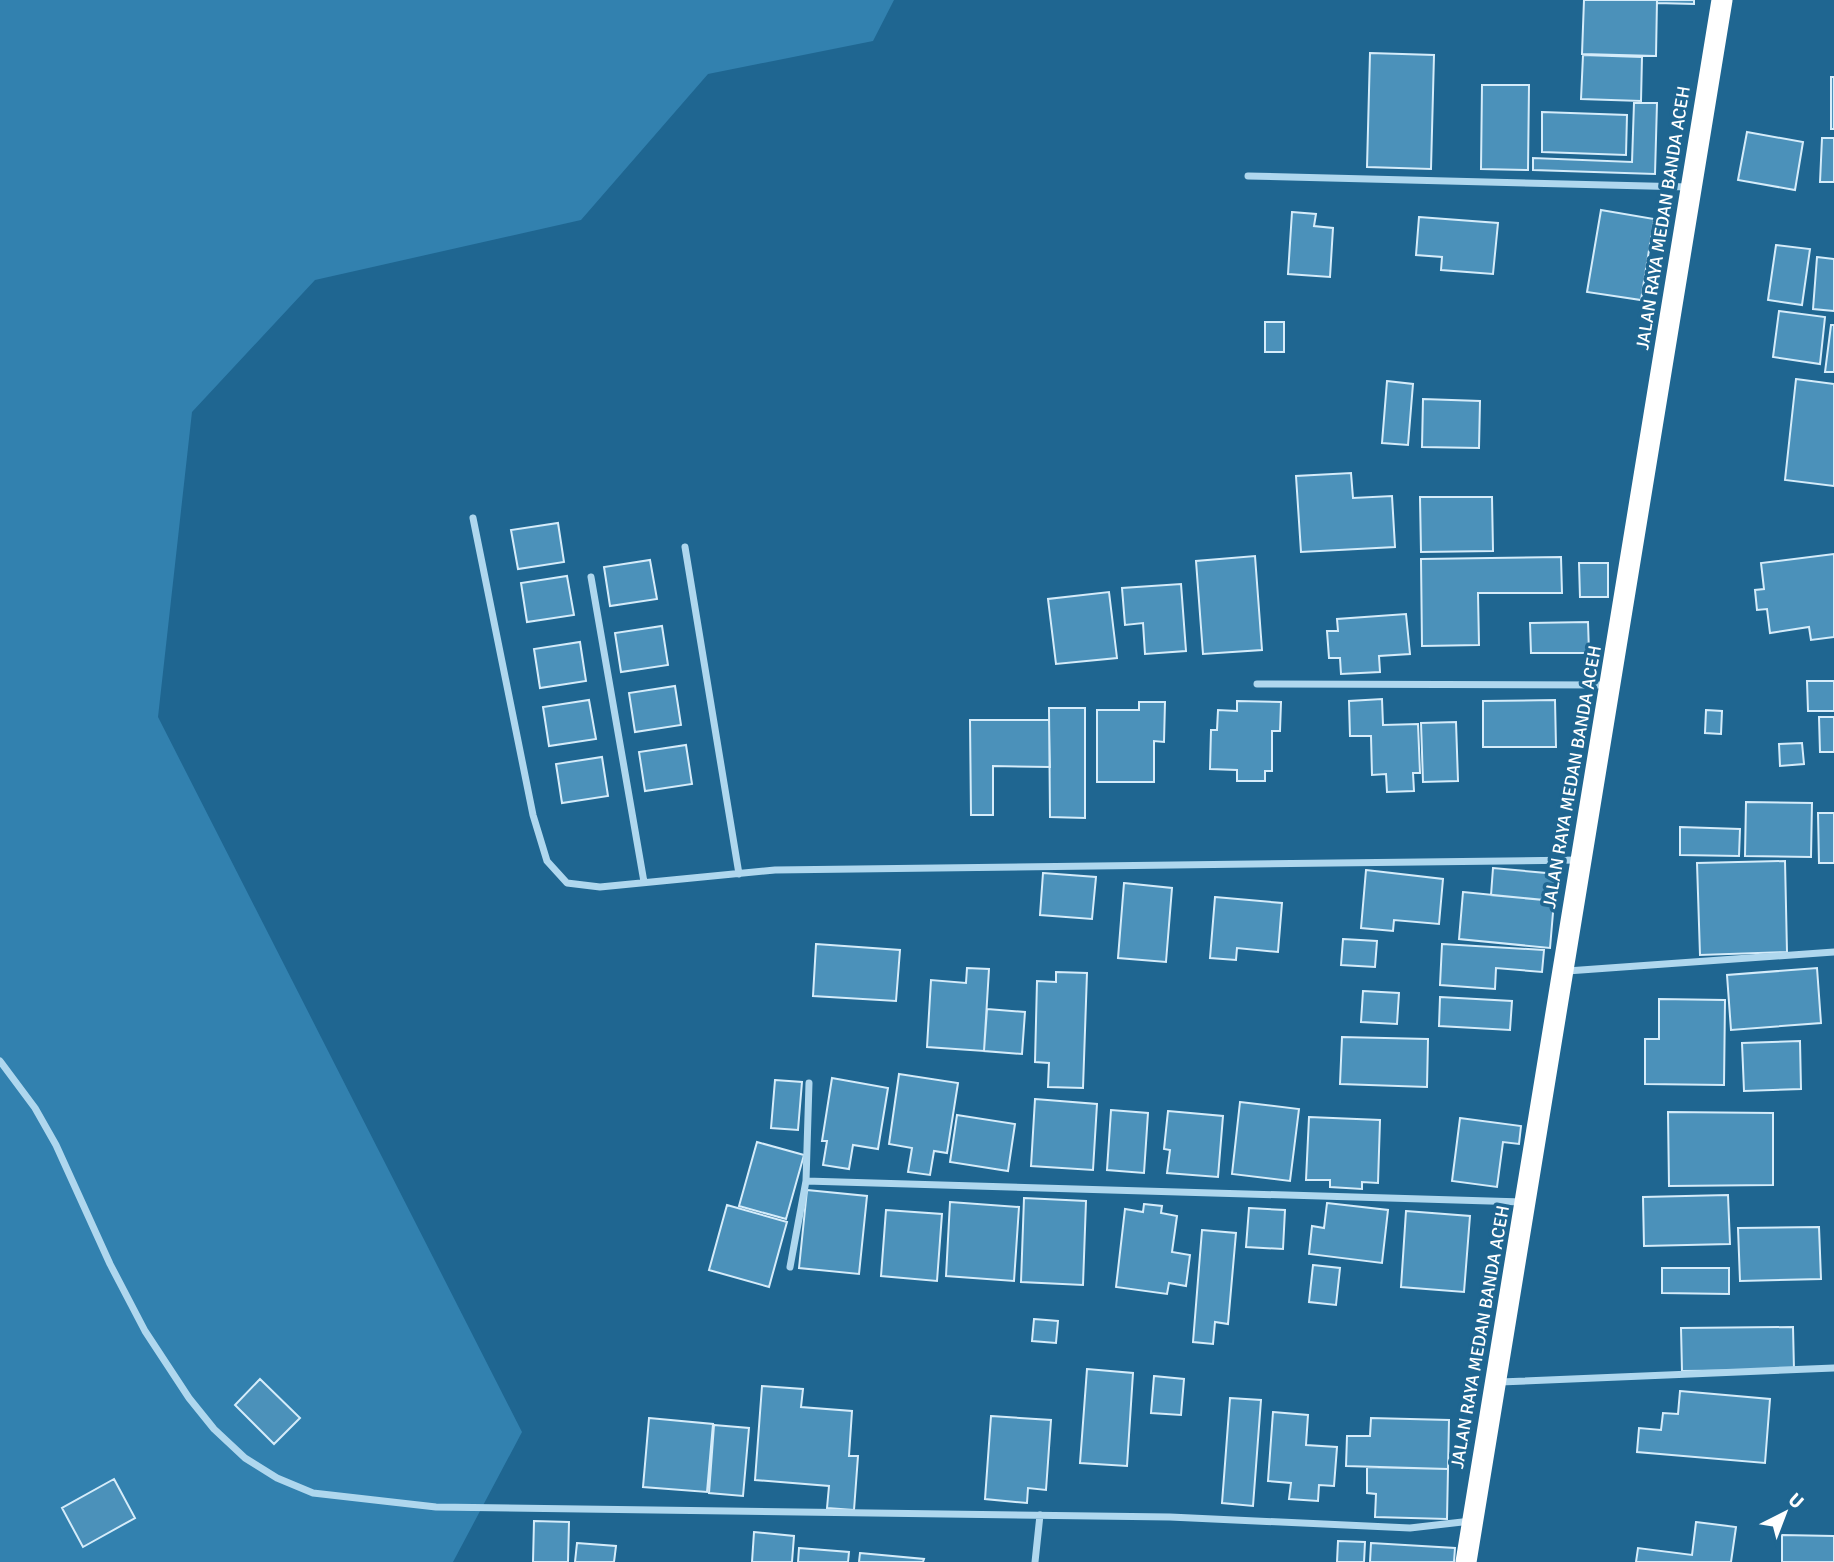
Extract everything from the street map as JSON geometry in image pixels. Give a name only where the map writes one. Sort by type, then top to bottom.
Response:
[{"type":"highway","name":"JALAN RAYA MEDAN BANDA ACEH","points":[[1466,1562],[1722,0]]},
{"type":"street","points":[[1248,176],[1692,187]]},
{"type":"street","points":[[473,518],[533,815],[547,861],[567,883],[600,887],[775,870],[946,866],[1581,860]]},
{"type":"street","points":[[685,547],[739,874]]},
{"type":"street","points":[[591,577],[644,882]]},
{"type":"street","points":[[1257,684],[1611,685]]},
{"type":"street","points":[[1563,972],[1834,952]]},
{"type":"street","points":[[0,1061],[35,1108],[56,1146],[139,1320],[189,1398],[214,1429],[245,1458],[276,1478],[313,1493],[436,1507],[1170,1517],[1410,1528],[1472,1521]]},
{"type":"street","points":[[790,1267],[806,1181],[809,1083]]},
{"type":"street","points":[[806,1181],[1527,1202]]},
{"type":"street","points":[[1496,1382],[1834,1368]]},
{"type":"street","points":[[1035,1562],[1040,1515]]},
{"type":"shaded area","points":[[0,0],[894,0],[873,41],[708,74],[581,220],[315,280],[192,412],[158,717],[522,1432],[453,1562],[0,1562]]},
{"type":"building","points":[[1584,0],[1657,0],[1656,56],[1582,54]]},
{"type":"building","points":[[1657,0],[1694,0],[1694,4],[1657,3]]},
{"type":"building","points":[[1370,53],[1434,55],[1431,169],[1367,167]]},
{"type":"building","points":[[1583,55],[1642,57],[1641,101],[1581,99]]},
{"type":"building","points":[[1831,77],[1834,77],[1834,129],[1831,129]]},
{"type":"building","points":[[1482,85],[1529,85],[1528,170],[1481,169]]},
{"type":"building","points":[[1634,103],[1657,103],[1655,174],[1533,170],[1533,158],[1632,162]]},
{"type":"building","points":[[1542,112],[1627,115],[1626,155],[1542,152]]},
{"type":"building","points":[[1747,132],[1803,142],[1795,190],[1738,180]]},
{"type":"building","points":[[1822,138],[1834,138],[1834,182],[1820,182]]},
{"type":"building","points":[[1601,210],[1654,219],[1641,300],[1587,292]]},
{"type":"building","points":[[1292,212],[1316,214],[1314,226],[1333,228],[1330,277],[1288,274]]},
{"type":"building","points":[[1419,217],[1498,223],[1493,274],[1441,270],[1442,257],[1416,255]]},
{"type":"building","points":[[1776,245],[1810,249],[1802,305],[1768,300]]},
{"type":"building","points":[[1817,257],[1834,259],[1834,311],[1813,309]]},
{"type":"building","points":[[1779,311],[1825,317],[1820,364],[1773,357]]},
{"type":"building","points":[[1265,322],[1284,322],[1284,352],[1265,352]]},
{"type":"building","points":[[1831,325],[1834,325],[1834,372],[1825,372]]},
{"type":"building","points":[[1796,379],[1834,384],[1834,486],[1785,480]]},
{"type":"building","points":[[1387,381],[1413,384],[1408,445],[1382,443]]},
{"type":"building","points":[[1423,399],[1480,401],[1479,448],[1422,447]]},
{"type":"building","points":[[1351,473],[1353,498],[1392,496],[1395,547],[1301,552],[1296,476]]},
{"type":"building","points":[[1420,497],[1492,497],[1493,551],[1421,552]]},
{"type":"building","points":[[558,523],[564,562],[518,569],[511,530]]},
{"type":"building","points":[[1834,554],[1834,637],[1811,640],[1809,627],[1770,633],[1767,609],[1757,610],[1755,590],[1764,589],[1761,563]]},
{"type":"building","points":[[1255,556],[1262,650],[1203,654],[1196,561]]},
{"type":"building","points":[[1561,557],[1562,593],[1478,593],[1479,645],[1422,646],[1421,559]]},
{"type":"building","points":[[650,560],[657,599],[610,606],[604,567]]},
{"type":"building","points":[[1579,563],[1608,563],[1608,597],[1580,597]]},
{"type":"building","points":[[567,576],[574,615],[527,622],[521,583]]},
{"type":"building","points":[[1181,584],[1186,651],[1145,654],[1143,623],[1125,625],[1122,588]]},
{"type":"building","points":[[1109,592],[1117,658],[1056,664],[1048,599]]},
{"type":"building","points":[[1406,614],[1410,654],[1379,656],[1380,672],[1341,674],[1340,658],[1329,658],[1327,631],[1338,631],[1337,619]]},
{"type":"building","points":[[1588,622],[1589,653],[1531,653],[1530,623]]},
{"type":"building","points":[[662,626],[668,665],[621,672],[615,633]]},
{"type":"building","points":[[580,642],[586,681],[540,688],[534,649]]},
{"type":"building","points":[[1807,681],[1834,681],[1834,711],[1808,711]]},
{"type":"building","points":[[675,686],[681,725],[635,732],[629,693]]},
{"type":"building","points":[[1382,699],[1383,725],[1418,724],[1420,773],[1413,773],[1414,791],[1387,792],[1386,774],[1372,775],[1371,736],[1350,736],[1349,701]]},
{"type":"building","points":[[589,700],[596,739],[549,746],[543,707]]},
{"type":"building","points":[[1555,700],[1556,747],[1483,747],[1483,701]]},
{"type":"building","points":[[1237,701],[1281,702],[1280,731],[1272,731],[1272,771],[1265,771],[1265,781],[1237,781],[1237,770],[1210,769],[1211,730],[1217,730],[1218,710],[1237,711]]},
{"type":"building","points":[[1139,702],[1165,702],[1164,742],[1154,741],[1154,782],[1097,782],[1097,710],[1139,710]]},
{"type":"building","points":[[1049,708],[1085,708],[1085,818],[1050,817]]},
{"type":"building","points":[[1706,710],[1722,711],[1721,734],[1705,733]]},
{"type":"building","points":[[1819,717],[1834,717],[1834,752],[1820,752]]},
{"type":"building","points":[[970,720],[1049,720],[1050,767],[993,766],[993,815],[971,815]]},
{"type":"building","points":[[1456,722],[1458,781],[1423,782],[1421,723]]},
{"type":"building","points":[[1802,743],[1804,764],[1780,766],[1779,744]]},
{"type":"building","points":[[686,745],[692,784],[645,791],[639,752]]},
{"type":"building","points":[[602,757],[608,796],[562,803],[556,764]]},
{"type":"building","points":[[1746,802],[1812,803],[1811,857],[1745,856]]},
{"type":"building","points":[[1818,813],[1834,813],[1834,863],[1819,863]]},
{"type":"building","points":[[1680,827],[1740,829],[1739,856],[1680,855]]},
{"type":"building","points":[[1785,861],[1787,952],[1700,955],[1697,863]]},
{"type":"building","points":[[1493,868],[1557,874],[1554,901],[1491,895]]},
{"type":"building","points":[[1366,870],[1443,879],[1439,924],[1394,920],[1393,931],[1361,928]]},
{"type":"building","points":[[1043,873],[1096,877],[1092,919],[1040,915]]},
{"type":"building","points":[[1124,883],[1172,888],[1166,962],[1118,958]]},
{"type":"building","points":[[1463,892],[1554,901],[1550,948],[1459,939]]},
{"type":"building","points":[[1215,897],[1282,903],[1278,952],[1237,948],[1236,960],[1210,958]]},
{"type":"building","points":[[1343,939],[1377,941],[1375,967],[1341,965]]},
{"type":"building","points":[[816,944],[900,950],[896,1001],[813,996]]},
{"type":"building","points":[[1442,944],[1544,950],[1542,972],[1496,968],[1495,989],[1440,985]]},
{"type":"building","points":[[967,968],[989,969],[984,1051],[927,1047],[931,980],[966,983]]},
{"type":"building","points":[[1817,968],[1821,1023],[1731,1030],[1727,975]]},
{"type":"building","points":[[1056,972],[1087,973],[1083,1088],[1048,1087],[1049,1063],[1035,1062],[1037,981],[1056,982]]},
{"type":"building","points":[[1363,991],[1399,993],[1397,1024],[1361,1022]]},
{"type":"building","points":[[1440,997],[1512,1001],[1510,1030],[1439,1026]]},
{"type":"building","points":[[1659,999],[1725,1000],[1724,1085],[1645,1084],[1645,1039],[1659,1039]]},
{"type":"building","points":[[987,1009],[1025,1012],[1022,1054],[984,1051]]},
{"type":"building","points":[[1342,1037],[1428,1039],[1427,1087],[1340,1084]]},
{"type":"building","points":[[1800,1041],[1801,1089],[1744,1091],[1742,1043]]},
{"type":"building","points":[[899,1074],[958,1083],[947,1153],[934,1151],[930,1175],[908,1172],[912,1148],[889,1144]]},
{"type":"building","points":[[832,1078],[888,1088],[878,1149],[853,1145],[849,1169],[823,1165],[827,1141],[822,1141]]},
{"type":"building","points":[[775,1080],[802,1082],[798,1130],[771,1128]]},
{"type":"building","points":[[1035,1099],[1097,1104],[1093,1170],[1031,1166]]},
{"type":"building","points":[[1240,1102],[1299,1109],[1290,1181],[1232,1174]]},
{"type":"building","points":[[1111,1110],[1148,1113],[1144,1173],[1107,1170]]},
{"type":"building","points":[[1168,1111],[1223,1116],[1218,1177],[1167,1173],[1170,1150],[1164,1149]]},
{"type":"building","points":[[1668,1112],[1773,1113],[1773,1185],[1669,1186]]},
{"type":"building","points":[[957,1115],[1015,1124],[1008,1171],[950,1162]]},
{"type":"building","points":[[1309,1117],[1380,1120],[1378,1183],[1362,1182],[1362,1189],[1330,1187],[1330,1180],[1306,1180]]},
{"type":"building","points":[[1460,1118],[1521,1126],[1519,1144],[1503,1142],[1497,1187],[1452,1181]]},
{"type":"building","points":[[757,1142],[804,1155],[786,1219],[739,1206]]},
{"type":"building","points":[[807,1190],[867,1196],[859,1274],[799,1268]]},
{"type":"building","points":[[1728,1195],[1730,1244],[1644,1246],[1643,1197]]},
{"type":"building","points":[[1024,1198],[1086,1201],[1083,1285],[1021,1282]]},
{"type":"building","points":[[950,1202],[1019,1207],[1014,1281],[946,1276]]},
{"type":"building","points":[[1327,1203],[1388,1210],[1382,1263],[1309,1254],[1312,1226],[1324,1228]]},
{"type":"building","points":[[1144,1204],[1162,1206],[1161,1213],[1177,1216],[1172,1252],[1190,1255],[1186,1286],[1169,1283],[1167,1294],[1116,1287],[1125,1209],[1143,1212]]},
{"type":"building","points":[[727,1205],[787,1222],[769,1287],[709,1270]]},
{"type":"building","points":[[1249,1208],[1285,1210],[1283,1249],[1246,1247]]},
{"type":"building","points":[[886,1210],[942,1214],[937,1281],[881,1276]]},
{"type":"building","points":[[1406,1211],[1470,1216],[1464,1292],[1401,1287]]},
{"type":"building","points":[[1819,1227],[1821,1279],[1740,1281],[1738,1228]]},
{"type":"building","points":[[1202,1230],[1236,1233],[1228,1324],[1215,1322],[1213,1344],[1193,1342]]},
{"type":"building","points":[[1313,1265],[1340,1268],[1336,1305],[1309,1302]]},
{"type":"building","points":[[1662,1268],[1729,1268],[1729,1294],[1662,1293]]},
{"type":"building","points":[[1034,1319],[1058,1321],[1056,1343],[1032,1341]]},
{"type":"building","points":[[1793,1327],[1794,1370],[1682,1371],[1681,1328]]},
{"type":"building","points":[[1087,1369],[1133,1373],[1127,1466],[1080,1463]]},
{"type":"building","points":[[1154,1376],[1184,1379],[1181,1415],[1151,1413]]},
{"type":"building","points":[[260,1379],[300,1418],[274,1444],[235,1405]]},
{"type":"building","points":[[762,1386],[803,1389],[801,1407],[852,1411],[849,1456],[858,1456],[854,1510],[827,1508],[829,1486],[755,1480]]},
{"type":"building","points":[[1680,1391],[1770,1399],[1765,1463],[1637,1452],[1639,1428],[1661,1430],[1663,1413],[1678,1414]]},
{"type":"building","points":[[1230,1398],[1261,1400],[1253,1506],[1222,1503]]},
{"type":"building","points":[[1273,1412],[1308,1415],[1306,1445],[1337,1447],[1334,1486],[1319,1485],[1318,1501],[1289,1499],[1291,1483],[1268,1481]]},
{"type":"building","points":[[991,1416],[1051,1420],[1046,1490],[1028,1488],[1027,1503],[985,1499]]},
{"type":"building","points":[[649,1418],[713,1424],[707,1492],[643,1487]]},
{"type":"building","points":[[1371,1418],[1449,1420],[1448,1469],[1346,1466],[1347,1436],[1370,1436]]},
{"type":"building","points":[[714,1425],[749,1428],[743,1496],[709,1493]]},
{"type":"building","points":[[1367,1467],[1448,1469],[1447,1519],[1375,1517],[1376,1494],[1367,1493]]},
{"type":"building","points":[[114,1479],[135,1518],[83,1547],[62,1508]]},
{"type":"building","points":[[534,1521],[569,1522],[568,1562],[533,1562]]},
{"type":"building","points":[[1696,1522],[1736,1527],[1731,1562],[1636,1562],[1638,1548],[1692,1555]]},
{"type":"building","points":[[754,1532],[794,1536],[792,1562],[752,1562]]},
{"type":"building","points":[[1782,1535],[1834,1536],[1834,1562],[1782,1562]]},
{"type":"building","points":[[1338,1541],[1365,1542],[1364,1562],[1337,1562]]},
{"type":"building","points":[[577,1543],[616,1546],[614,1562],[575,1562]]},
{"type":"building","points":[[1371,1543],[1455,1548],[1454,1562],[1370,1562]]},
{"type":"building","points":[[799,1548],[849,1552],[848,1562],[798,1562]]},
{"type":"building","points":[[860,1553],[924,1559],[923,1562],[859,1562]]}]
